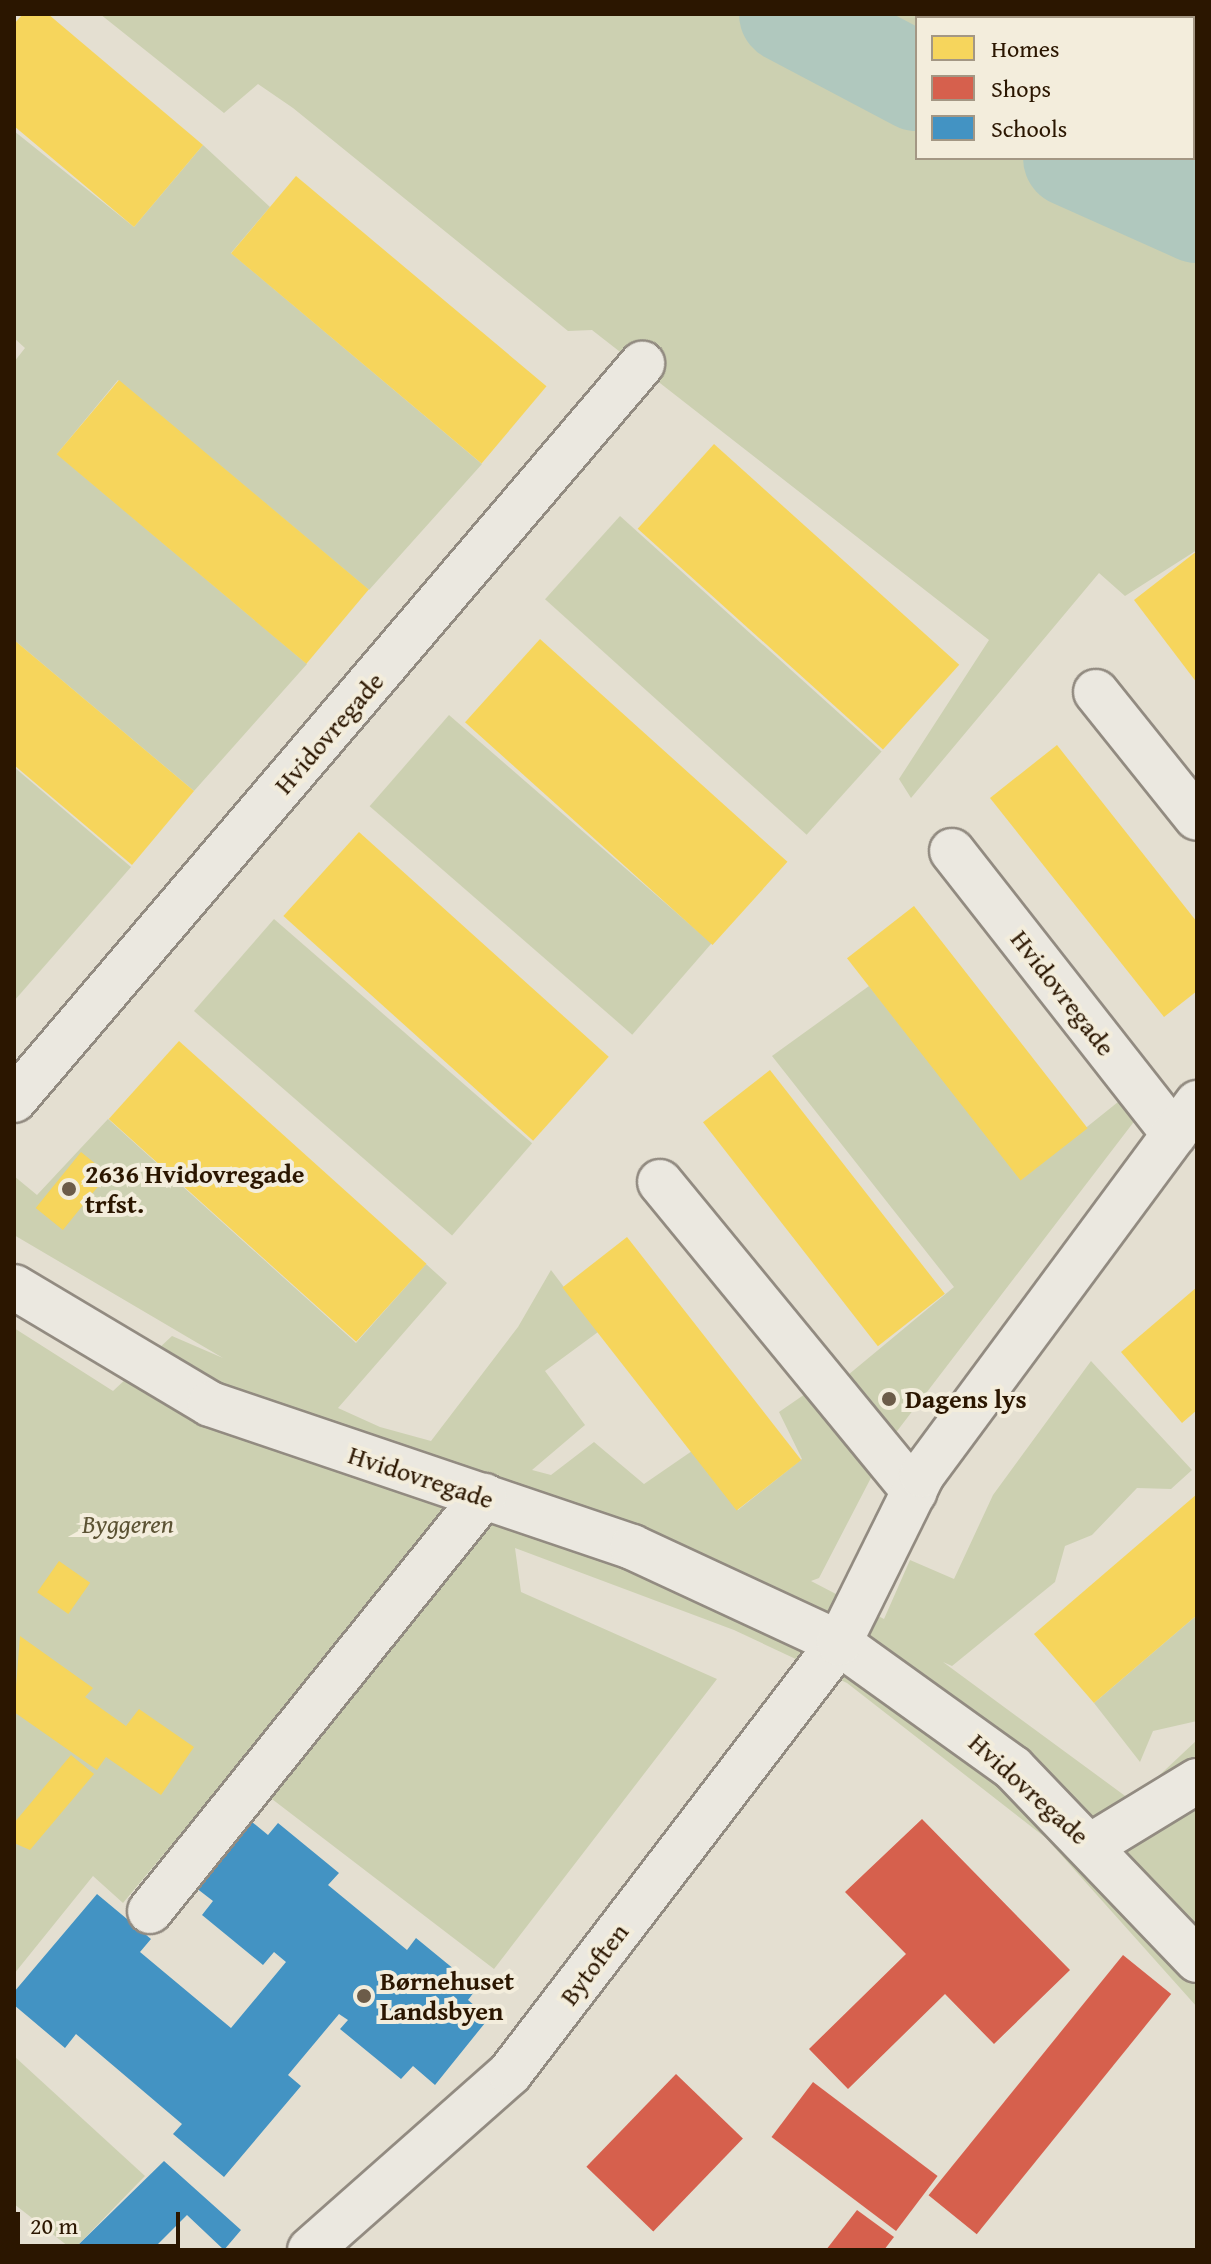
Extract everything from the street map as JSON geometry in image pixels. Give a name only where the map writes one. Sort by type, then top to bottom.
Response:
[{"type":"street","name":"Hvidovregade","points":[[14,1100],[642,364]]},
{"type":"street","points":[[1096,692],[1197,818]]},
{"type":"street","name":"Hvidovregade","points":[[839,1643],[915,1492],[1185,1118],[952,851]]},
{"type":"street","points":[[660,1182],[915,1492]]},
{"type":"street","name":"Hvidovregade","points":[[14,1287],[210,1404],[632,1547],[839,1643],[1013,1768],[1092,1845],[1197,1960]]},
{"type":"street","points":[[150,1911],[484,1496]]},
{"type":"street","name":"Bytoften","points":[[310,2250],[510,2073],[839,1643]]},
{"type":"street","points":[[1092,1845],[1197,1781]]},
{"type":"green space","points":[[100,14],[1197,14],[1197,550],[1125,596],[1099,573],[911,798],[899,779],[989,640],[592,330],[568,331],[293,108],[258,84],[224,113]]},
{"type":"green space","points":[[14,131],[134,227],[203,145],[270,207],[231,253],[482,464],[369,590],[118,380],[57,454],[307,664],[194,791],[14,640],[14,362],[25,348],[14,338]]},
{"type":"green space","points":[[620,516],[882,752],[807,835],[545,599]]},
{"type":"green space","points":[[449,715],[712,943],[632,1035],[370,806]]},
{"type":"green space","points":[[14,767],[131,867],[14,1001]]},
{"type":"green space","points":[[274,919],[532,1143],[452,1235],[194,1011]]},
{"type":"green space","points":[[869,986],[1022,1179],[1123,1098],[1136,1119],[891,1439],[842,1380],[954,1287],[772,1056]]},
{"type":"green space","name":"Byggeren","points":[[108,1119],[356,1343],[426,1264],[447,1283],[338,1408],[380,1427],[431,1441],[518,1327],[551,1270],[598,1332],[545,1371],[585,1425],[532,1470],[551,1475],[594,1442],[644,1484],[692,1451],[738,1510],[802,1459],[779,1412],[808,1392],[874,1472],[819,1578],[811,1581],[884,1619],[910,1560],[954,1579],[993,1495],[1091,1361],[1192,1470],[1171,1489],[1137,1488],[1092,1535],[1065,1546],[1055,1582],[952,1666],[943,1662],[1132,1801],[1197,1740],[1197,2007],[1046,1838],[847,1683],[734,1630],[515,1548],[521,1592],[717,1679],[494,1969],[234,1770],[123,1903],[93,1876],[14,1974],[14,1328],[113,1391],[172,1336],[223,1358],[14,1235],[14,1176],[37,1195]]},
{"type":"green space","points":[[1197,1615],[1197,1721],[1153,1731],[1140,1762],[1094,1703]]},
{"type":"green space","points":[[14,2056],[145,2176],[73,2250],[14,2204]]},
{"type":"building: Homes","points":[[23,14],[48,14],[203,145],[134,227],[14,126],[14,24]]},
{"type":"building: Homes","points":[[296,176],[546,386],[482,464],[231,253]]},
{"type":"building: Homes","points":[[119,380],[369,590],[306,664],[57,454]]},
{"type":"building: Homes","points":[[714,444],[959,665],[883,750],[638,529]]},
{"type":"building: Homes","points":[[1197,551],[1197,683],[1134,600]]},
{"type":"building: Homes","points":[[540,639],[787,862],[713,945],[465,722]]},
{"type":"building: Homes","points":[[14,640],[194,791],[132,865],[14,765]]},
{"type":"building: Homes","points":[[1057,745],[1197,922],[1197,991],[1164,1017],[990,798]]},
{"type":"building: Homes","points":[[359,832],[609,1057],[533,1141],[283,916]]},
{"type":"building: Homes","points":[[914,906],[1088,1128],[1021,1181],[847,958]]},
{"type":"building: Homes","points":[[179,1041],[426,1264],[356,1342],[109,1119]]},
{"type":"building: Homes","points":[[770,1070],[945,1294],[878,1346],[703,1122]]},
{"type":"building: Homes","name":"2636 Hvidovregade trfst.","points":[[81,1152],[108,1174],[63,1230],[36,1208]]},
{"type":"building: Homes","points":[[627,1237],[801,1460],[737,1510],[562,1287]]},
{"type":"building: Homes","points":[[1197,1287],[1197,1410],[1182,1423],[1121,1352]]},
{"type":"building: Homes","points":[[1197,1494],[1197,1615],[1094,1703],[1034,1634]]},
{"type":"building: Homes","points":[[59,1561],[90,1583],[68,1614],[37,1592]]},
{"type":"building: Homes","points":[[20,1636],[93,1688],[85,1697],[126,1726],[139,1709],[194,1747],[161,1795],[106,1757],[97,1770],[14,1712]]},
{"type":"building: Homes","points":[[71,1755],[94,1774],[30,1850],[14,1843],[14,1823]]},
{"type":"building: Shops","points":[[922,1819],[1070,1970],[994,2044],[945,1994],[848,2089],[809,2049],[906,1954],[845,1892]]},
{"type":"building: Shops","points":[[1123,1955],[1171,1994],[977,2234],[929,2195]]},
{"type":"building: Shops","points":[[676,2074],[743,2139],[653,2231],[586,2167]]},
{"type":"building: Shops","points":[[813,2082],[938,2176],[896,2231],[771,2137]]},
{"type":"building: Shops","points":[[857,2210],[894,2237],[884,2250],[826,2250]]},
{"type":"building: Schools","name":"Børnehuset Landsbyen","points":[[246,1817],[268,1835],[278,1823],[339,1873],[328,1885],[407,1950],[416,1938],[477,1988],[468,2000],[489,2018],[435,2085],[413,2066],[401,2079],[340,2029],[348,2020],[339,2014],[288,2075],[301,2086],[224,2177],[173,2134],[182,2124],[76,2034],[65,2048],[14,2005],[14,1992],[97,1894],[151,1939],[140,1952],[231,2028],[286,1962],[274,1952],[263,1965],[202,1915],[213,1901],[191,1884]]},
{"type":"building: Schools","points":[[164,2161],[241,2230],[224,2250],[187,2215],[152,2250],[73,2250]]},
{"type":"waterway","points":[[788,14],[915,81]]},
{"type":"waterway","points":[[1076,160],[1197,214]]},
{"type":"place","name":"2636 Hvidovregade trfst.","points":[[69,1189]]},
{"type":"place","name":"Dagens lys","points":[[889,1399]]},
{"type":"place","name":"Børnehuset Landsbyen","points":[[364,1996]]}]
